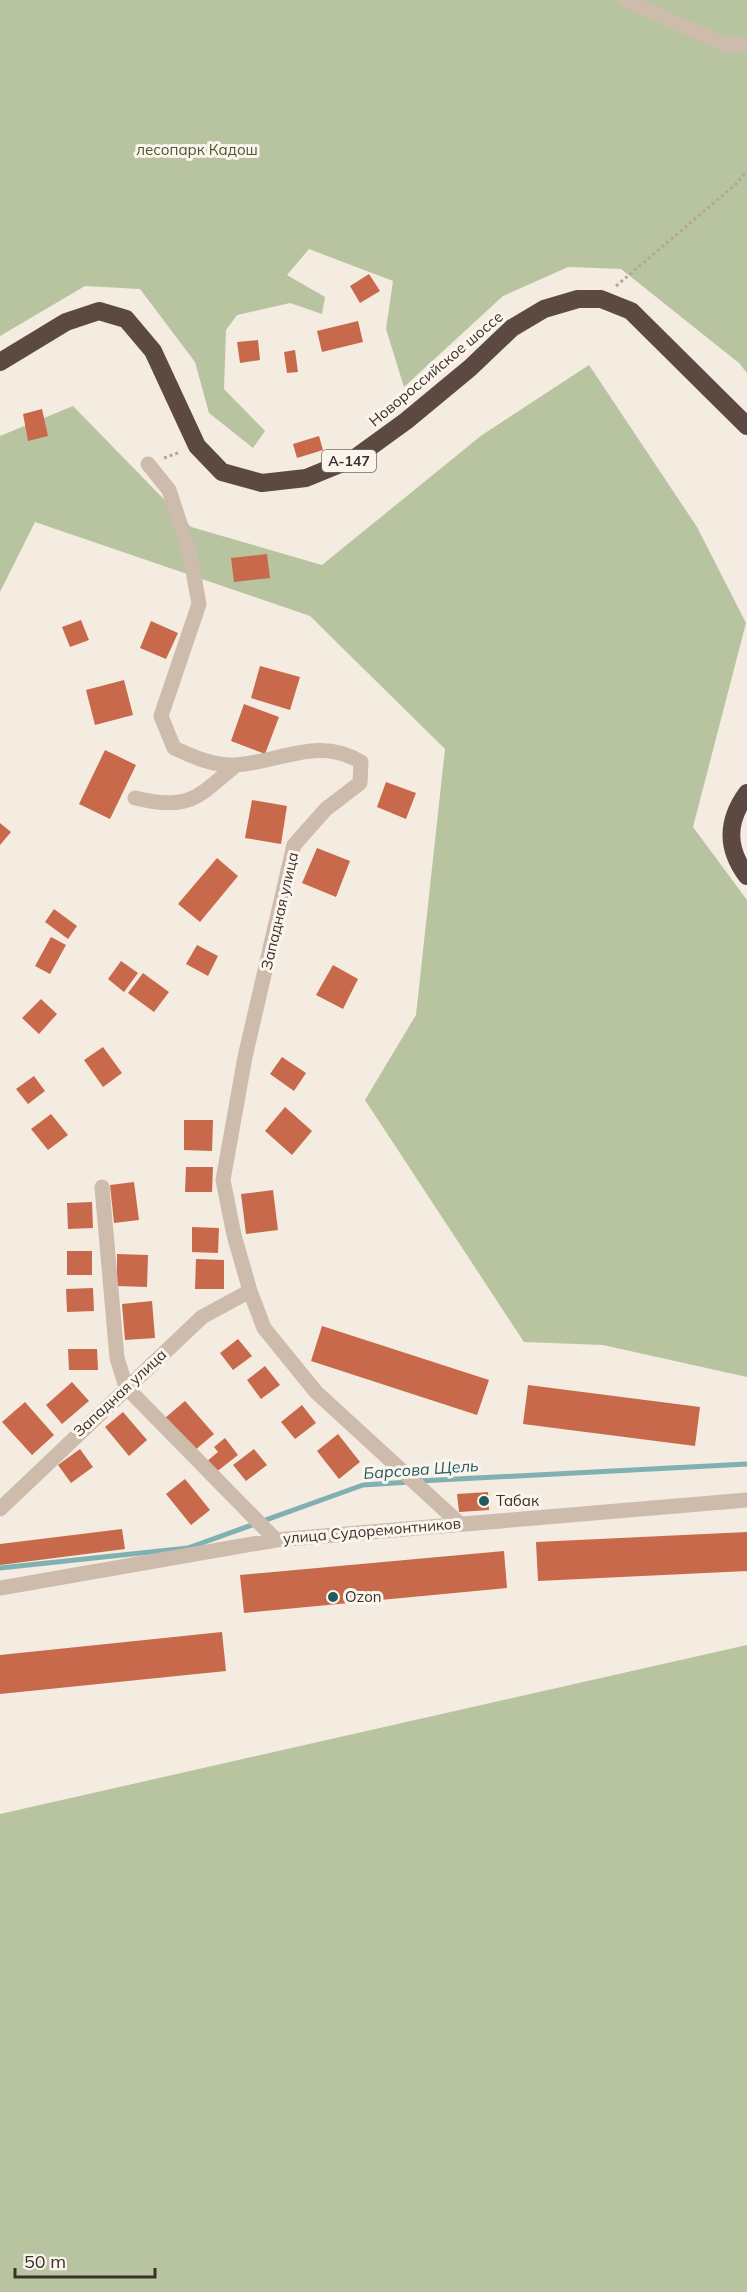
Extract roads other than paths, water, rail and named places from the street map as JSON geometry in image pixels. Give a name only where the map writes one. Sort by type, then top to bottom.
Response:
[{"type":"highway","name":"Новороссийское шоссе","points":[[0,362],[66,322],[99,311],[126,319],[153,351],[197,446],[222,472],[262,483],[306,478],[355,458],[415,413],[520,323],[556,305],[578,299],[601,299],[631,312],[747,426]]},
{"type":"highway","points":[[747,793],[729,836],[736,862],[747,876]]},
{"type":"street","points":[[625,0],[724,44],[747,45]]},
{"type":"street","name":"Западная улица","points":[[148,464],[169,490],[190,555],[199,604],[161,716],[174,748],[204,762],[236,765],[291,753],[322,752],[343,752],[362,762],[360,783],[326,809],[294,845],[245,1057],[224,1180],[234,1235],[250,1292],[264,1328],[316,1392],[459,1523]]},
{"type":"street","points":[[135,798],[165,806],[196,799],[236,765]]},
{"type":"street","points":[[102,1187],[117,1358],[126,1387],[276,1540]]},
{"type":"street","name":"Западная улица","points":[[0,1509],[202,1317],[250,1292]]},
{"type":"street","name":"улица Судоремонтников","points":[[0,1588],[276,1540],[747,1500]]},
{"type":"waterway","name":"Барсова Щель","points":[[419,1481],[747,1464]]},
{"type":"waterway","name":"Барсова Щель","points":[[0,1568],[188,1548],[363,1485],[410,1482]]},
{"type":"place","name":"Табак","points":[[484,1501]]},
{"type":"place","name":"Ozon","points":[[333,1597]]},
{"type":"park label","name":"лесопарк Кадош","points":[[197,150]]}]
